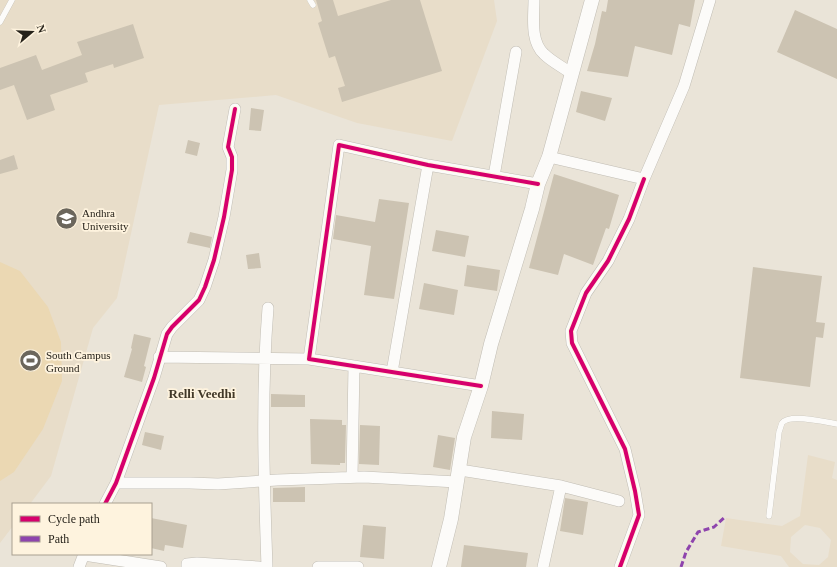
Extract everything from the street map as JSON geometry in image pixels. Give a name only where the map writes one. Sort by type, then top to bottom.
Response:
[{"type":"street","points":[[534,0],[534,36],[538,45],[543,54],[572,74]]},
{"type":"street","points":[[439,567],[451,519],[464,437],[481,386],[491,344],[532,209],[538,184],[549,158],[592,0]]},
{"type":"street","points":[[620,567],[639,515],[635,491],[625,449],[572,343],[571,331],[586,293],[608,261],[629,219],[644,179],[684,86],[710,0]]},
{"type":"street","points":[[494,176],[516,52]]},
{"type":"street","points":[[106,503],[116,483],[154,378],[167,334],[199,300],[214,260],[224,217],[232,170],[232,158],[228,147],[235,109]]},
{"type":"street","points":[[309,359],[339,145],[428,165],[538,184]]},
{"type":"street","points":[[549,158],[644,179]]},
{"type":"street","points":[[392,372],[428,165]]},
{"type":"street","points":[[267,567],[264,481],[264,359],[268,308]]},
{"type":"street","points":[[159,357],[309,359],[481,386]]},
{"type":"street","points":[[352,477],[354,366]]},
{"type":"street","points":[[116,483],[218,484],[352,477],[458,476],[561,486],[619,501]]},
{"type":"street","points":[[542,567],[561,486]]},
{"type":"street","points":[[79,567],[84,555]]},
{"type":"street","points":[[90,555],[162,567]]},
{"type":"street","points":[[187,567],[187,564],[198,563],[259,567]]},
{"type":"street","points":[[318,567],[358,567]]},
{"type":"lane","points":[[0,22],[12,0]]},
{"type":"lane","points":[[769,516],[780,432],[783,422],[789,418],[796,418],[837,424]]},
{"type":"shaded area","name":"Andhra University","points":[[0,0],[494,0],[497,21],[452,141],[357,123],[276,95],[159,105],[117,298],[93,328],[51,476],[31,503],[12,503],[12,527],[0,543]]},
{"type":"shaded area","name":"South Campus Ground","points":[[0,262],[20,271],[48,307],[61,342],[62,381],[43,429],[14,472],[0,481]]},
{"type":"shaded area","points":[[808,455],[835,462],[832,478],[837,480],[837,567],[789,567],[781,556],[721,546],[726,518],[782,526],[800,516]],"holes":[[[805,525],[820,528],[831,540],[828,557],[819,565],[803,564],[790,552],[791,537]]]},
{"type":"building","points":[[316,0],[333,0],[338,16],[391,0],[420,0],[442,71],[342,102],[338,88],[345,86],[335,56],[329,58],[318,23],[322,21]]},
{"type":"building","points":[[608,0],[695,0],[690,27],[679,24],[672,55],[635,46],[628,77],[587,71],[595,44],[602,11],[606,12]]},
{"type":"building","points":[[795,10],[837,29],[837,79],[777,52]]},
{"type":"building","points":[[133,24],[144,58],[114,68],[113,64],[85,73],[88,82],[50,95],[55,110],[27,120],[14,85],[0,90],[0,68],[36,55],[42,70],[82,55],[77,42]]},
{"type":"building","points":[[581,91],[612,98],[605,121],[576,112]]},
{"type":"building","points":[[251,108],[264,110],[261,131],[249,130]]},
{"type":"building","points":[[188,140],[200,143],[197,156],[185,153]]},
{"type":"building","points":[[14,155],[18,169],[0,174],[0,160]]},
{"type":"building","points":[[554,174],[619,195],[609,229],[606,228],[593,265],[564,254],[558,275],[529,268]]},
{"type":"building","points":[[379,199],[409,203],[394,299],[364,295],[371,246],[333,239],[336,215],[375,222]]},
{"type":"building","points":[[436,230],[469,236],[465,257],[432,251]]},
{"type":"building","points":[[190,232],[212,237],[210,248],[187,243]]},
{"type":"building","points":[[259,253],[261,268],[248,269],[246,255]]},
{"type":"building","points":[[467,265],[500,270],[497,291],[464,286]]},
{"type":"building","points":[[753,267],[822,276],[816,322],[825,323],[823,338],[816,337],[810,387],[740,378]]},
{"type":"building","points":[[424,283],[458,290],[454,315],[419,309]]},
{"type":"building","points":[[134,334],[151,338],[144,366],[146,367],[142,382],[124,377],[132,349]]},
{"type":"building","points":[[271,394],[305,395],[305,407],[271,407]]},
{"type":"building","points":[[492,411],[524,414],[522,440],[491,438]]},
{"type":"building","points":[[310,419],[342,420],[342,425],[346,425],[345,463],[340,463],[340,465],[311,464]]},
{"type":"building","points":[[360,425],[380,426],[379,465],[359,464]]},
{"type":"building","points":[[145,432],[164,436],[161,450],[142,445]]},
{"type":"building","points":[[438,435],[455,438],[450,470],[433,467]]},
{"type":"building","points":[[305,487],[305,502],[273,502],[273,488]]},
{"type":"building","points":[[565,498],[588,502],[583,535],[560,531]]},
{"type":"building","points":[[152,518],[187,525],[183,548],[165,545],[164,551],[152,548]]},
{"type":"building","points":[[363,525],[386,527],[384,559],[360,557]]},
{"type":"building","points":[[464,545],[528,553],[526,567],[461,567]]},
{"type":"marked path","points":[[681,567],[686,552],[698,532],[714,527],[725,517]]},
{"type":"cycle path","points":[[106,503],[116,483],[154,378],[167,334],[199,300],[214,260],[224,217],[232,170],[232,157],[228,147],[235,109]]},
{"type":"cycle path","points":[[481,386],[309,359],[339,145],[428,165],[538,184]]},
{"type":"cycle path","points":[[620,567],[639,515],[635,491],[625,449],[572,343],[571,331],[586,293],[608,261],[629,219],[644,179]]},
{"type":"place","name":"Andhra University","points":[[67,219]]},
{"type":"place","name":"South Campus Ground","points":[[31,361]]},
{"type":"district","name":"Relli Veedhi","points":[[202,393]]}]
